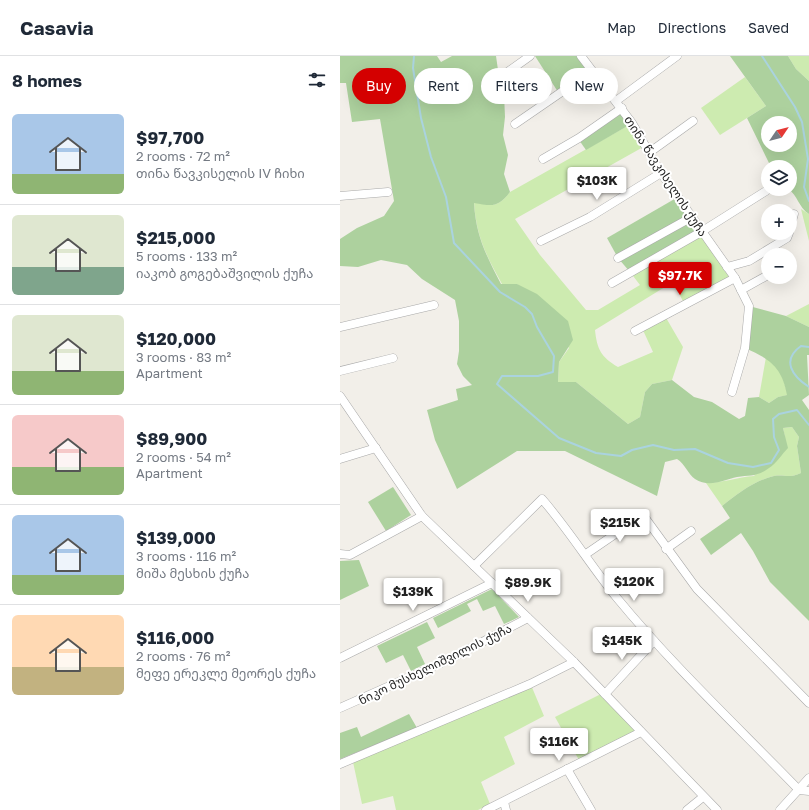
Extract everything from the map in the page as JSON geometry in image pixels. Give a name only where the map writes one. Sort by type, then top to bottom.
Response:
[{"type":"street","points":[[513,68],[530,56]]},
{"type":"street","name":"თინა წავკისელის ქუჩა","points":[[582,56],[590,68]]},
{"type":"street","points":[[618,100],[677,56]]},
{"type":"street","points":[[515,124],[560,93]]},
{"type":"street","name":"თინა წავკისელის ქუჩა","points":[[618,103],[650,152],[661,173],[734,278],[749,306],[745,348],[732,392]]},
{"type":"street","points":[[544,160],[622,108]]},
{"type":"street","points":[[650,152],[693,121]]},
{"type":"street","points":[[541,241],[590,217],[661,173]]},
{"type":"street","points":[[340,196],[388,192]]},
{"type":"street","points":[[612,283],[701,232],[761,194]]},
{"type":"street","points":[[618,258],[692,217]]},
{"type":"street","points":[[726,267],[749,261],[784,240]]},
{"type":"street","points":[[635,331],[734,278]]},
{"type":"street","points":[[741,290],[761,279]]},
{"type":"street","points":[[340,328],[434,305]]},
{"type":"street","points":[[340,371],[393,358]]},
{"type":"street","points":[[340,396],[422,516],[574,662],[717,810]]},
{"type":"street","points":[[340,459],[376,448]]},
{"type":"street","points":[[474,566],[542,499],[564,524],[617,598],[654,641],[799,790],[809,791]]},
{"type":"street","points":[[586,554],[643,515],[697,589],[809,703]]},
{"type":"street","points":[[340,554],[350,555],[422,516]]},
{"type":"street","points":[[666,548],[691,531]]},
{"type":"street","points":[[340,658],[492,583]]},
{"type":"street","name":"ნიკო მუსხელიშვილის ქუჩა","points":[[340,708],[448,660],[528,618]]},
{"type":"street","points":[[605,694],[654,641]]},
{"type":"street","points":[[340,764],[530,684],[574,662]]},
{"type":"street","points":[[486,810],[505,806],[566,769],[641,732]]},
{"type":"street","points":[[566,769],[591,810]]},
{"type":"street","points":[[780,810],[809,778]]},
{"type":"street","points":[[687,810],[703,796]]},
{"type":"green space","points":[[340,56],[437,56],[441,62],[452,56],[496,56],[498,68],[481,68],[481,104],[504,104],[503,135],[508,155],[504,174],[510,192],[502,201],[494,205],[474,203],[479,235],[501,284],[517,284],[537,294],[568,321],[573,340],[559,362],[558,382],[576,382],[628,424],[640,417],[645,392],[652,384],[672,380],[694,397],[712,402],[739,419],[745,416],[748,398],[759,397],[769,403],[778,397],[787,395],[782,377],[774,365],[768,360],[745,348],[749,306],[786,316],[809,327],[809,355],[807,355],[809,395],[802,400],[809,410],[809,621],[770,582],[741,533],[711,555],[700,539],[730,518],[722,506],[746,488],[766,478],[774,476],[793,476],[801,473],[797,446],[799,437],[792,427],[783,428],[788,448],[772,466],[765,471],[753,475],[706,483],[695,479],[677,459],[665,462],[657,496],[565,451],[517,451],[457,489],[435,440],[427,410],[458,400],[456,389],[472,385],[463,376],[457,364],[459,351],[459,321],[455,300],[422,279],[407,265],[381,260],[358,267],[340,266],[340,239],[357,228],[384,216],[394,201],[380,119],[352,122],[346,83],[340,83]]},
{"type":"green space","points":[[535,56],[579,56],[587,68],[560,68],[560,91],[558,92],[552,83],[552,68],[543,68]]},
{"type":"green space","points":[[730,56],[788,56],[796,69],[809,81],[809,214],[802,208],[795,196],[797,196],[797,160],[768,160],[764,152],[797,152],[797,116],[761,116],[761,147],[747,118],[766,106]]},
{"type":"green space","points":[[788,56],[809,56],[809,81],[796,69]]},
{"type":"green space","points":[[745,77],[766,106],[720,135],[701,108]]},
{"type":"green space","points":[[620,110],[631,124],[586,150],[579,140]]},
{"type":"green space","points":[[631,124],[645,146],[515,219],[540,255],[586,310],[598,310],[640,285],[630,272],[701,232],[735,278],[685,305],[673,282],[595,330],[597,342],[601,352],[608,360],[618,367],[653,352],[642,328],[665,316],[683,347],[672,380],[652,384],[645,392],[640,417],[628,424],[576,382],[558,382],[559,362],[569,348],[517,284],[502,284],[483,245],[477,225],[474,202],[490,205],[498,203],[502,201],[510,192]]},
{"type":"green space","points":[[678,197],[701,232],[630,272],[618,258],[607,238]]},
{"type":"green space","points":[[801,209],[809,214],[809,241]]},
{"type":"green space","points":[[809,304],[809,327],[786,316]]},
{"type":"green space","points":[[766,357],[781,372],[788,395],[778,397],[769,403],[759,397]]},
{"type":"green space","points":[[792,427],[799,437],[797,446],[801,473],[793,476],[774,476],[766,478],[746,488],[722,506],[706,483],[754,476],[785,437],[783,428]]},
{"type":"green space","points":[[393,487],[411,515],[386,531],[368,502]]},
{"type":"green space","points":[[359,560],[369,586],[340,600],[340,561]]},
{"type":"green space","points":[[492,589],[519,617],[504,624],[495,606],[483,611],[477,599],[467,604],[471,611],[438,628],[433,618]]},
{"type":"green space","points":[[427,622],[435,638],[417,647],[425,664],[411,671],[403,655],[386,663],[377,646]]},
{"type":"green space","points":[[531,685],[544,716],[504,737],[515,764],[481,782],[490,804],[478,810],[396,810],[393,796],[362,804],[353,762]]},
{"type":"green space","points":[[601,694],[636,731],[579,760],[555,717]]},
{"type":"green space","points":[[409,714],[417,728],[340,759],[340,733],[357,727],[361,737]]},
{"type":"waterway","points":[[414,56],[413,68],[421,118],[431,157],[446,197],[454,243],[500,292],[525,307],[532,314],[537,327],[554,356],[553,372],[538,376],[502,376],[497,384],[559,438],[596,453],[621,456],[632,450],[653,445],[674,450],[695,449],[728,463],[753,467],[771,463],[779,450],[774,437],[773,419],[779,414],[797,410],[809,425]]},
{"type":"waterway","points":[[762,56],[795,107],[802,122],[808,159],[804,187],[809,201]]},
{"type":"waterway","points":[[809,347],[801,346],[795,351],[790,362],[794,373],[809,387]]}]
